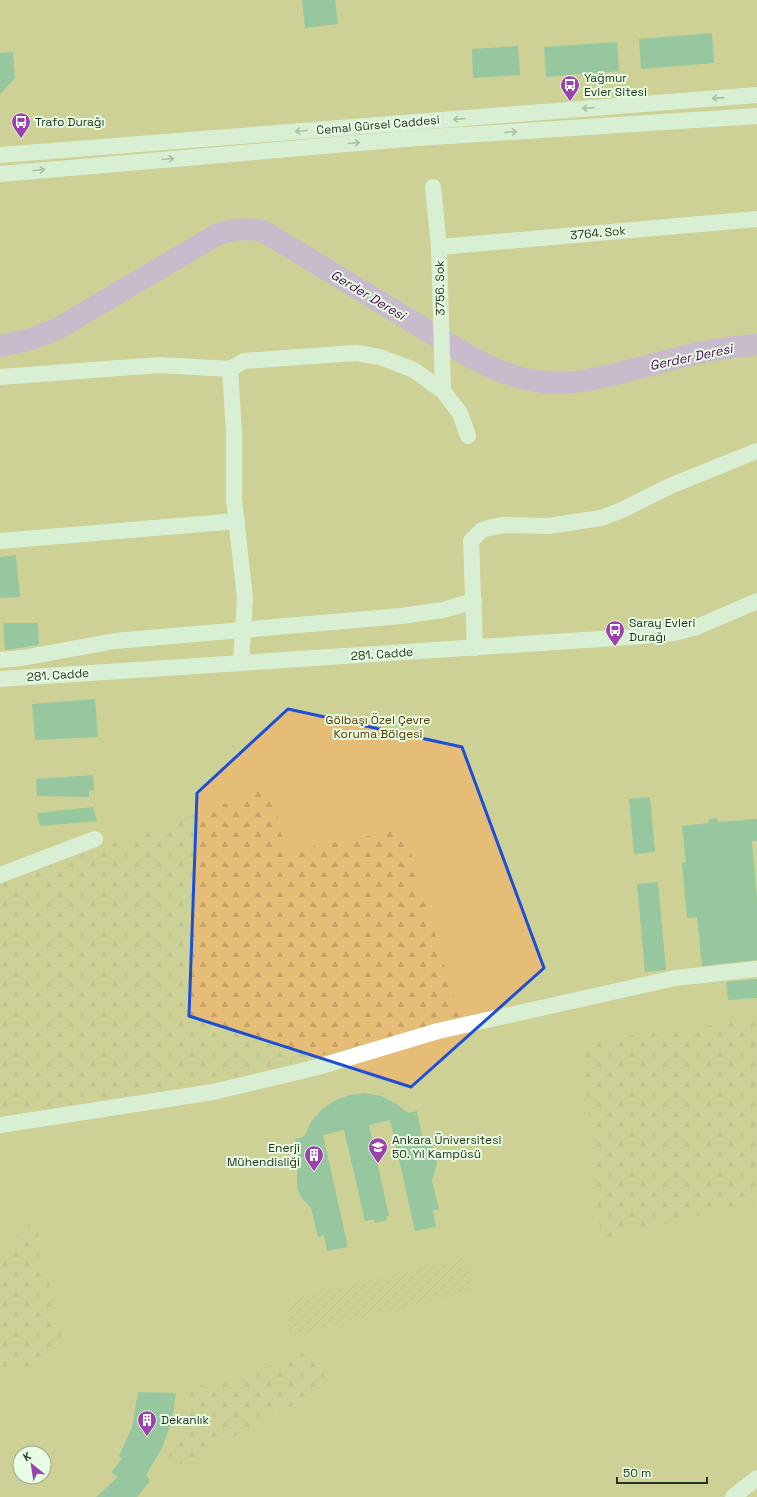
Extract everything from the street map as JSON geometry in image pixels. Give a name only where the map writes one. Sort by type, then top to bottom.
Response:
[{"type":"street","name":"Cemal Gürsel Caddesi","points":[[0,155],[757,95]]},
{"type":"street","name":"Cemal Gürsel Caddesi","points":[[0,174],[409,139],[757,116]]},
{"type":"street","name":"3756. Sok","points":[[434,187],[439,247],[443,390]]},
{"type":"street","name":"3764. Sok","points":[[439,247],[757,219]]},
{"type":"street","points":[[0,376],[159,365],[230,369],[244,361],[369,354],[414,370],[443,390],[460,413],[468,436]]},
{"type":"street","points":[[230,369],[237,521],[245,598],[241,663]]},
{"type":"street","points":[[476,648],[471,541],[482,530],[504,525],[569,524],[601,518],[622,510],[670,486],[757,451]]},
{"type":"street","points":[[0,541],[237,521]]},
{"type":"street","points":[[0,660],[22,658],[116,641],[175,635],[243,631],[408,615],[443,610],[474,601]]},
{"type":"street","name":"281. Cadde","points":[[0,679],[476,648],[674,633],[710,622],[757,601]]},
{"type":"street","points":[[0,875],[95,839]]},
{"type":"street","points":[[0,1125],[212,1092],[318,1067],[438,1031],[676,978],[757,969]]},
{"type":"street","points":[[733,1497],[757,1478]]},
{"type":"highlighted area","points":[[288,709],[462,747],[544,968],[411,1087],[189,1016],[197,793]]},
{"type":"green space","name":"Gölbaşı Özel Çevre Koruma Bölgesi","points":[[0,0],[757,0],[757,1497],[0,1497]]},
{"type":"green space","points":[[272,787],[285,852],[404,829],[460,1018],[260,1072],[0,1117],[0,883]]},
{"type":"green space","points":[[757,1019],[757,1202],[601,1239],[581,1042]]},
{"type":"green space","points":[[35,1220],[63,1342],[26,1371],[17,1360],[0,1370],[0,1252]]},
{"type":"green space","points":[[466,1257],[473,1290],[291,1336],[285,1301]]},
{"type":"green space","points":[[312,1349],[330,1387],[154,1478],[182,1435],[188,1379],[210,1389]]},
{"type":"building","points":[[302,0],[335,0],[338,24],[305,28]]},
{"type":"building","points":[[712,33],[714,63],[641,69],[639,39]]},
{"type":"building","points":[[617,42],[619,71],[546,77],[544,47]]},
{"type":"building","points":[[518,46],[520,75],[473,78],[472,49]]},
{"type":"building","points":[[13,52],[15,78],[0,94],[0,53]]},
{"type":"building","points":[[16,555],[20,597],[0,598],[0,557]]},
{"type":"building","points":[[3,623],[38,623],[39,645],[5,650]]},
{"type":"building","points":[[95,699],[98,737],[35,740],[32,704]]},
{"type":"building","points":[[93,775],[94,790],[89,791],[89,797],[37,796],[36,779]]},
{"type":"building","points":[[650,797],[655,852],[634,854],[629,799]]},
{"type":"building","points":[[93,807],[97,821],[40,826],[37,813]]},
{"type":"building","points":[[717,818],[718,822],[757,819],[757,841],[752,841],[757,899],[757,960],[702,966],[697,917],[687,918],[682,863],[686,862],[682,826],[709,823],[708,819]]},
{"type":"building","points":[[658,882],[666,970],[645,972],[637,884]]},
{"type":"building","points":[[757,979],[757,998],[728,1000],[726,982]]},
{"type":"building","name":"Enerji Mühendisliği","points":[[365,1093],[381,1096],[395,1103],[408,1113],[417,1111],[422,1136],[434,1148],[436,1156],[437,1164],[432,1181],[439,1209],[433,1210],[436,1227],[415,1231],[390,1120],[369,1125],[389,1216],[386,1216],[387,1220],[375,1223],[374,1219],[365,1221],[344,1130],[323,1135],[348,1247],[327,1251],[324,1235],[318,1237],[311,1208],[300,1196],[297,1188],[297,1171],[301,1163],[295,1139],[304,1137],[311,1122],[321,1110],[334,1101],[349,1095]]},
{"type":"building","name":"Dekanlık","points":[[138,1392],[176,1393],[172,1420],[163,1446],[146,1475],[150,1481],[137,1497],[96,1497],[118,1477],[111,1472],[122,1459],[119,1456],[132,1427]]},
{"type":"waterway","name":"Gerder Deresi","points":[[0,346],[31,339],[57,329],[218,234],[246,229],[263,231],[469,356],[514,376],[534,381],[554,383],[582,381],[705,352],[740,346],[757,345]]},
{"type":"place","name":"Yağmur Evler Sitesi","points":[[570,102]]},
{"type":"place","name":"Trafo Durağı","points":[[21,139]]},
{"type":"place","name":"Saray Evleri Durağı","points":[[615,647]]},
{"type":"place","name":"Ankara Üniversitesi 50. Yıl Kampüsü","points":[[378,1164]]},
{"type":"place","name":"Enerji Mühendisliği","points":[[314,1172]]},
{"type":"place","name":"Dekanlık","points":[[147,1437]]}]
